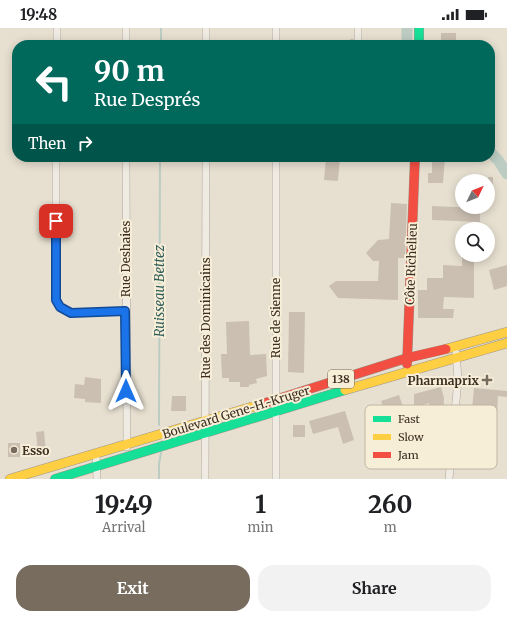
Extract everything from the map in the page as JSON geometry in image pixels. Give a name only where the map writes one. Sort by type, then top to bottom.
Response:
[{"type":"main road","points":[[419,28],[419,40]]},
{"type":"main road","name":"Côte Richelieu","points":[[407,371],[415,162]]},
{"type":"main road","name":"Boulevard Gene-H.-Kruger","points":[[10,479],[275,400],[407,358],[456,347],[507,332]]},
{"type":"main road","name":"Boulevard Gene-H.-Kruger","points":[[55,479],[407,371],[507,343]]},
{"type":"street","points":[[57,28],[57,40]]},
{"type":"street","points":[[126,28],[126,40]]},
{"type":"street","points":[[206,28],[206,40]]},
{"type":"street","points":[[276,28],[276,40]]},
{"type":"street","points":[[358,28],[360,40]]},
{"type":"street","points":[[56,162],[56,300],[60,307],[71,313],[125,311]]},
{"type":"street","name":"Rue Deshaies","points":[[126,162],[125,311],[128,457]]},
{"type":"street","name":"Rue des Dominicains","points":[[205,479],[206,162]]},
{"type":"street","name":"Rue de Sienne","points":[[276,162],[276,479]]},
{"type":"street","points":[[456,347],[458,379],[456,405]]},
{"type":"street","points":[[96,454],[96,479]]},
{"type":"street","points":[[450,479],[451,469]]},
{"type":"building","points":[[441,33],[456,33],[456,40],[441,40]]},
{"type":"building","points":[[326,162],[340,162],[338,181],[324,180]]},
{"type":"building","points":[[432,162],[445,162],[443,183],[428,183],[428,173],[432,173]]},
{"type":"building","points":[[391,203],[407,204],[405,258],[398,258],[398,300],[338,298],[329,286],[336,281],[378,281],[379,261],[373,261],[366,253],[378,240],[389,239]]},
{"type":"building","points":[[432,206],[455,207],[455,214],[480,214],[480,222],[432,220]]},
{"type":"building","points":[[462,262],[474,262],[474,298],[444,297],[443,309],[454,309],[453,318],[418,318],[418,290],[427,290],[427,278],[443,278],[443,265],[462,266]]},
{"type":"building","points":[[507,265],[507,286],[494,290],[489,270]]},
{"type":"building","points":[[289,312],[305,312],[304,373],[288,372]]},
{"type":"building","points":[[249,321],[250,355],[266,354],[267,376],[256,379],[257,383],[249,385],[249,387],[240,387],[240,382],[229,382],[229,378],[222,378],[221,354],[227,354],[226,322]]},
{"type":"building","points":[[85,377],[101,379],[101,403],[85,402],[85,399],[74,398],[75,384],[84,385]]},
{"type":"building","points":[[441,387],[444,398],[444,405],[429,405],[429,403],[414,405],[414,394]]},
{"type":"building","points":[[474,388],[507,391],[507,397],[498,396],[497,415],[497,405],[472,405]]},
{"type":"building","points":[[399,395],[402,405],[382,405],[381,401]]},
{"type":"building","points":[[172,396],[186,396],[186,411],[171,411]]},
{"type":"building","points":[[345,411],[354,440],[343,444],[338,427],[313,434],[309,421]]},
{"type":"building","points":[[293,425],[305,425],[305,437],[293,437]]},
{"type":"building","points":[[44,431],[46,452],[38,453],[36,432]]},
{"type":"building","name":"Esso","points":[[8,443],[20,443],[20,457],[8,457]]},
{"type":"waterway","name":"Ruisseau Bettez","points":[[161,28],[161,40]]},
{"type":"waterway","points":[[407,28],[407,40]]},
{"type":"waterway","points":[[495,157],[507,174]]},
{"type":"waterway","name":"Ruisseau Bettez","points":[[159,425],[160,162]]},
{"type":"waterway","name":"Ruisseau Bettez","points":[[159,479],[161,453]]},
{"type":"traffic: fast","points":[[419,28],[419,40]]},
{"type":"traffic: fast","points":[[55,479],[345,390]]},
{"type":"traffic: slow","points":[[446,349],[507,332]]},
{"type":"traffic: slow","points":[[345,390],[507,343]]},
{"type":"traffic: slow","points":[[10,479],[262,404]]},
{"type":"traffic: jam","points":[[407,364],[415,162]]},
{"type":"traffic: jam","points":[[262,404],[407,358],[446,349]]},
{"type":"place","name":"Pharmaprix","points":[[487,380]]},
{"type":"place","name":"Esso","points":[[14,450]]},
{"type":"route","points":[[56,221],[56,300],[60,307],[71,313],[125,311],[126,391]]}]
